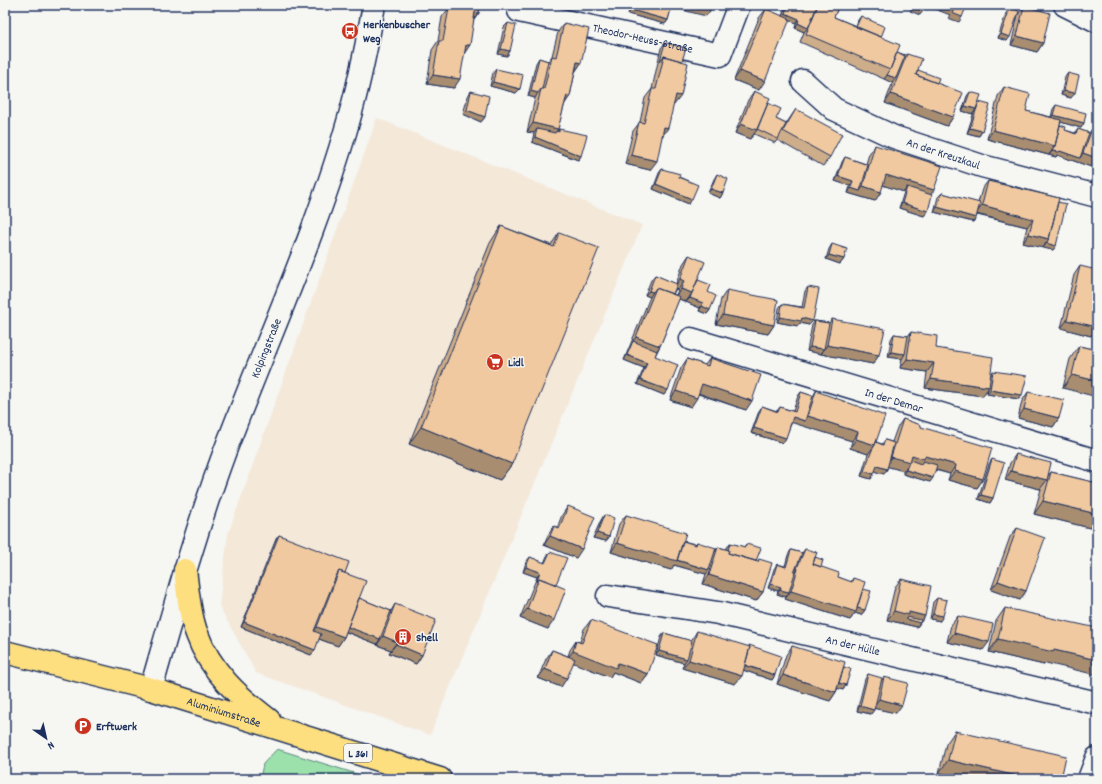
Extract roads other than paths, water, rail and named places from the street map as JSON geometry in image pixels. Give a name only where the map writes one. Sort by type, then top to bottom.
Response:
[{"type":"main road","points":[[185,570],[196,634],[210,663],[242,699],[280,728]]},
{"type":"main road","name":"Aluminiumstraße","points":[[5,652],[151,689],[440,779]]},
{"type":"street","name":"Kolpingstraße","points":[[151,689],[199,523],[223,457],[303,255],[325,194],[352,108],[365,53],[374,5]]},
{"type":"street","name":"Theodor-Heuss-Straße","points":[[520,5],[519,11],[720,55],[739,5]]},
{"type":"street","points":[[1065,5],[1097,21]]},
{"type":"street","name":"An der Kreuzkaul","points":[[803,81],[834,109],[894,137],[982,166],[1097,196]]},
{"type":"street","name":"In der Demar","points":[[691,339],[1097,461]]},
{"type":"street","name":"An der Hülle","points":[[608,596],[718,613],[1097,703]]},
{"type":"street","points":[[1088,779],[1097,758]]},
{"type":"place","name":"Herkenbuscher Weg","points":[[350,31]]},
{"type":"place","name":"Lidl","points":[[495,362]]},
{"type":"place","name":"Shell","points":[[403,637]]},
{"type":"place","name":"Erftwerk","points":[[83,726]]}]
